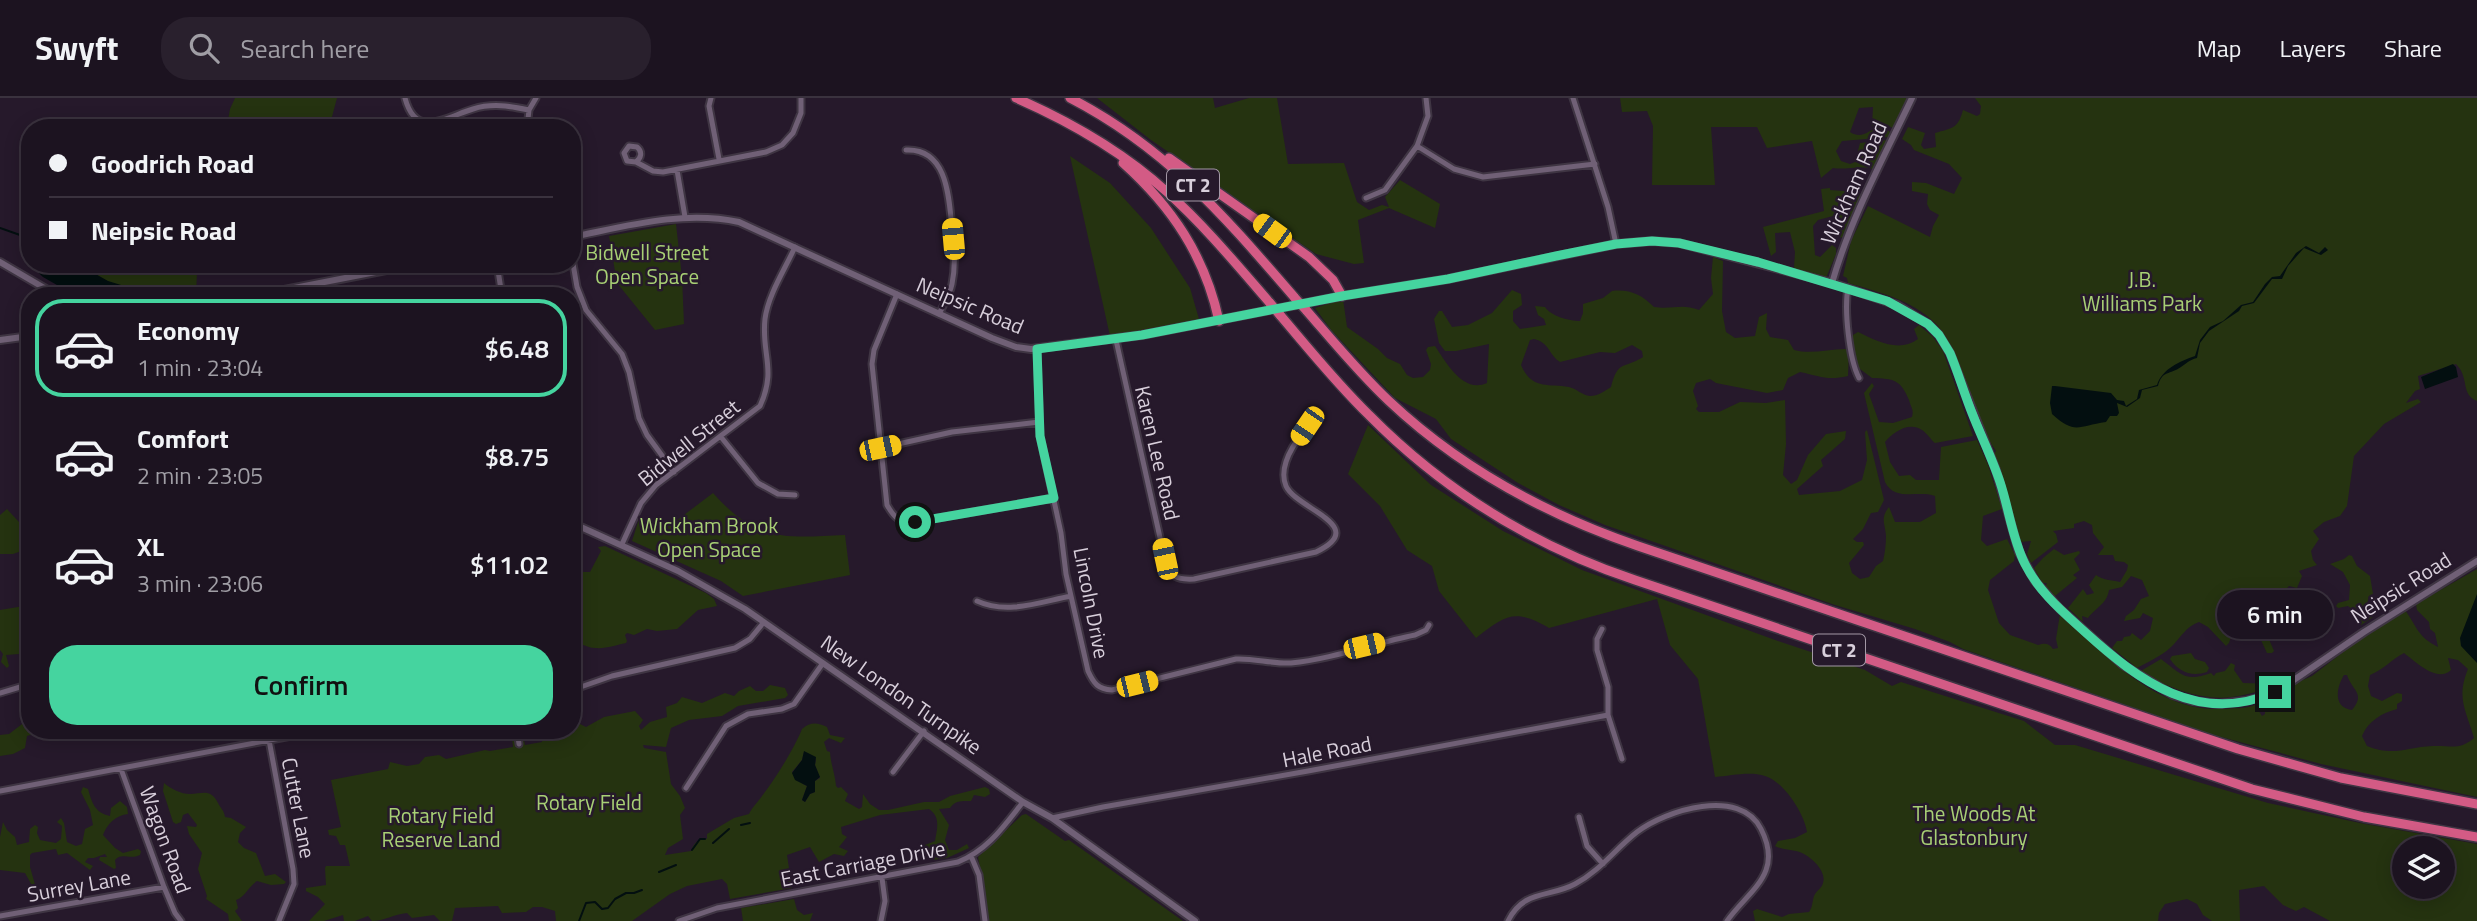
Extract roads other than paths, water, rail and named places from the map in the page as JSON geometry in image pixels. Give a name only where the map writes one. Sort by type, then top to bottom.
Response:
[{"type":"highway","name":"CT 2","points":[[1016,98],[1105,144],[1183,206],[1361,408],[1429,469],[1499,518],[1577,558],[2229,781],[2347,814],[2477,837]]},
{"type":"highway","name":"CT 2","points":[[1070,98],[1144,144],[1205,197],[1377,389],[1437,442],[1505,487],[1584,527],[2225,745],[2341,778],[2477,804]]},
{"type":"highway","points":[[1105,144],[1142,181],[1186,235],[1202,265],[1219,321]]},
{"type":"highway","points":[[1144,144],[1183,167],[1301,251],[1333,280],[1342,296]]},
{"type":"street","points":[[405,98],[408,110],[416,119]]},
{"type":"street","points":[[528,119],[528,110],[536,98]]},
{"type":"street","points":[[710,98],[709,106],[719,159]]},
{"type":"street","points":[[636,162],[653,171],[677,170],[719,159],[766,152],[782,145],[793,134],[801,113],[801,98]]},
{"type":"street","points":[[1366,198],[1385,190],[1417,146],[1429,116],[1426,98]]},
{"type":"street","points":[[1573,98],[1608,207],[1616,244]]},
{"type":"street","name":"Wickham Road","points":[[1832,283],[1844,245],[1873,174],[1912,98]]},
{"type":"street","points":[[448,119],[473,108],[491,105],[528,110]]},
{"type":"street","points":[[1417,146],[1454,169],[1483,177],[1595,164]]},
{"type":"street","points":[[906,150],[922,152],[933,160],[943,174],[948,191],[955,264],[952,286],[939,314]]},
{"type":"street","points":[[677,170],[685,217]]},
{"type":"street","name":"Neipsic Road","points":[[581,235],[685,217],[739,222],[1007,345],[1037,349],[1116,340],[1342,296],[1448,279],[1616,244],[1652,241],[1679,243],[1832,283],[1906,310],[1928,324],[1939,335],[1950,353],[1996,470],[2016,543],[2030,573],[2051,601],[2107,653],[2134,673],[2173,695],[2193,701],[2219,704],[2266,695],[2288,684],[2364,632],[2477,561]]},
{"type":"street","name":"Bidwell Street","points":[[622,544],[641,503],[656,485],[760,406],[770,375],[765,317],[795,247]]},
{"type":"street","points":[[0,262],[43,287]]},
{"type":"street","points":[[299,287],[371,273]]},
{"type":"street","points":[[1848,288],[1853,364],[1859,378]]},
{"type":"street","points":[[897,294],[874,350],[872,364],[887,505],[894,517],[900,522],[915,522],[1054,498]]},
{"type":"street","points":[[581,297],[586,310],[622,354],[629,372],[639,418],[647,435],[674,471]]},
{"type":"street","points":[[0,340],[21,337]]},
{"type":"street","name":"Karen Lee Road","points":[[1116,340],[1165,559],[1170,574],[1176,579],[1194,579],[1317,552],[1329,546],[1335,538],[1336,530],[1331,522],[1292,496],[1286,486],[1284,472],[1290,452],[1307,426],[1319,415]]},
{"type":"street","name":"Lincoln Drive","points":[[1037,349],[1040,436],[1088,671],[1094,684],[1101,689],[1112,690],[1236,659],[1255,658],[1274,663],[1291,663],[1415,635],[1429,625]]},
{"type":"street","points":[[880,448],[951,432],[1038,422]]},
{"type":"street","points":[[721,437],[758,483],[778,495],[795,495]]},
{"type":"street","name":"New London Turnpike","points":[[581,527],[678,571],[764,622],[1023,802],[1052,818],[1195,921]]},
{"type":"street","points":[[977,601],[998,608],[1012,608],[1071,596]]},
{"type":"street","points":[[581,687],[612,676],[734,648],[750,639],[764,622]]},
{"type":"street","points":[[1602,629],[1597,639],[1597,650],[1608,687],[1608,715],[1622,759]]},
{"type":"street","points":[[686,788],[726,726],[748,714],[782,709],[794,704],[823,663]]},
{"type":"street","points":[[0,693],[21,687]]},
{"type":"street","name":"Hale Road","points":[[1052,818],[1608,715]]},
{"type":"street","points":[[893,772],[924,732]]},
{"type":"street","points":[[0,791],[274,739]]},
{"type":"street","points":[[518,739],[519,744]]},
{"type":"street","name":"Cutter Lane","points":[[269,740],[294,884],[279,921]]},
{"type":"street","name":"Wagon Road","points":[[121,769],[164,887],[181,921]]},
{"type":"street","name":"East Carriage Drive","points":[[679,921],[706,910],[942,867],[971,856],[994,839],[1023,802]]},
{"type":"street","points":[[1508,921],[1513,911],[1525,899],[1573,886],[1603,864],[1636,833],[1659,819],[1688,810],[1723,805],[1741,808],[1755,819],[1763,831],[1768,864],[1764,879],[1727,921]]},
{"type":"street","points":[[1579,817],[1587,846],[1603,864]]},
{"type":"street","points":[[971,856],[978,871],[985,921]]},
{"type":"street","points":[[881,921],[885,901],[882,877]]},
{"type":"street","name":"Surrey Lane","points":[[0,916],[164,887]]},
{"type":"waterway","points":[[0,228],[20,235]]},
{"type":"waterway","points":[[741,825],[750,823]]},
{"type":"waterway","points":[[713,843],[729,829]]},
{"type":"waterway","points":[[692,850],[700,839],[705,839]]},
{"type":"waterway","points":[[659,872],[676,865]]},
{"type":"waterway","points":[[579,921],[586,903],[595,902],[602,909],[608,908],[615,899],[626,893],[642,890]]},
{"type":"park label","name":"Bidwell Street Open Space","points":[[647,265]]},
{"type":"park label","name":"J.B. Williams Park","points":[[2142,292]]},
{"type":"park label","name":"Wickham Brook Open Space","points":[[709,538]]},
{"type":"park label","name":"Rotary Field","points":[[589,803]]},
{"type":"park label","name":"The Woods At Glastonbury","points":[[1974,826]]},
{"type":"park label","name":"Rotary Field Reserve Land","points":[[441,828]]}]
